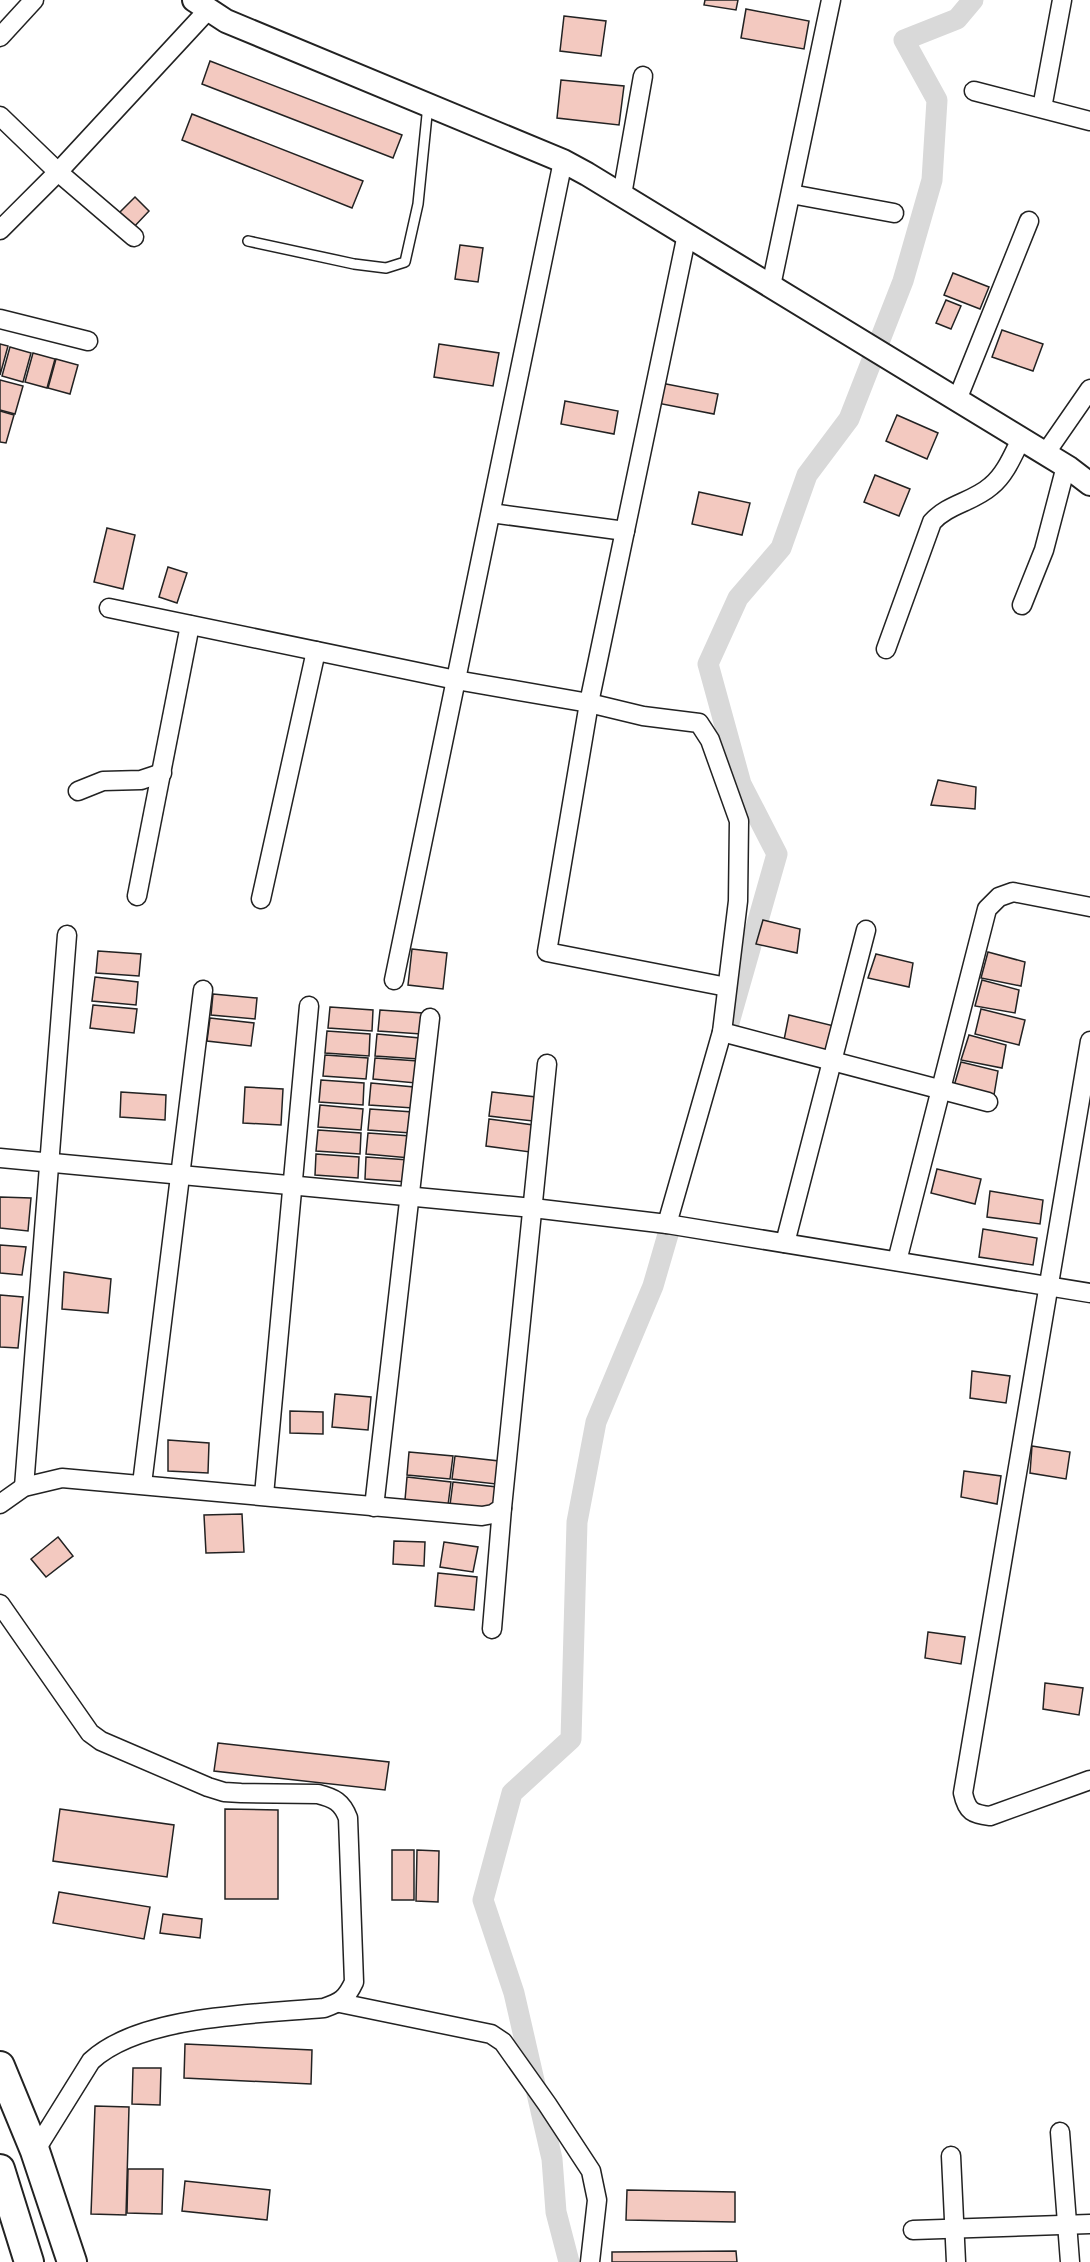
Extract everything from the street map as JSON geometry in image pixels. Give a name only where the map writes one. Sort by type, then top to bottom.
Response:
[{"type":"main road","points":[[0,2066],[35,2151],[72,2262]]},
{"type":"main road","points":[[0,2169],[23,2256]]},
{"type":"street","points":[[0,37],[34,0]]},
{"type":"street","points":[[771,286],[831,0]]},
{"type":"street","points":[[1042,108],[1062,0]]},
{"type":"street","points":[[1,226],[58,172],[201,5],[226,21],[562,162],[687,234],[1066,466],[1090,484]]},
{"type":"street","points":[[622,195],[644,76]]},
{"type":"street","points":[[974,91],[1090,121]]},
{"type":"street","points":[[0,116],[58,172],[134,237]]},
{"type":"street","points":[[394,980],[562,162]]},
{"type":"street","points":[[790,194],[894,213]]},
{"type":"street","points":[[957,400],[1029,221]]},
{"type":"street","points":[[687,234],[590,703],[548,952],[727,987]]},
{"type":"street","points":[[0,319],[88,341]]},
{"type":"street","points":[[1045,454],[1090,388]]},
{"type":"street","points":[[886,649],[932,522],[948,508],[991,487],[999,479],[1021,439]]},
{"type":"street","points":[[1022,605],[1044,550],[1066,466]]},
{"type":"street","points":[[490,513],[625,531]]},
{"type":"street","points":[[109,608],[456,680],[590,703],[643,716],[699,723],[710,740],[739,821],[738,901],[722,1032],[667,1224]]},
{"type":"street","points":[[137,896],[190,625]]},
{"type":"street","points":[[261,899],[316,651]]},
{"type":"street","points":[[78,791],[103,781],[141,780],[162,773]]},
{"type":"street","points":[[897,1261],[987,909],[999,897],[1013,892],[1090,907]]},
{"type":"street","points":[[785,1243],[866,930]]},
{"type":"street","points":[[24,1487],[67,934]]},
{"type":"street","points":[[142,1484],[203,990]]},
{"type":"street","points":[[264,1495],[309,1006]]},
{"type":"street","points":[[374,1507],[430,1018]]},
{"type":"street","points":[[722,1032],[988,1102]]},
{"type":"street","points":[[1090,1046],[963,1793],[965,1805],[975,1814],[990,1816],[1090,1780]]},
{"type":"street","points":[[492,1629],[547,1064]]},
{"type":"street","points":[[0,1158],[667,1224],[1090,1293]]},
{"type":"street","points":[[0,1504],[24,1487],[62,1478],[482,1516],[493,1514],[502,1508]]},
{"type":"street","points":[[0,1604],[90,1733],[101,1741],[224,1792],[318,1794],[332,1797],[344,1805],[348,1818],[354,1982],[340,2003]]},
{"type":"street","points":[[35,2151],[91,2061],[103,2049],[190,2020],[324,2008],[340,2003],[491,2034],[502,2042],[547,2104],[591,2172],[597,2200],[590,2262]]},
{"type":"street","points":[[1060,2132],[1070,2262]]},
{"type":"street","points":[[951,2156],[956,2262]]},
{"type":"street","points":[[913,2230],[1090,2224]]},
{"type":"lane","points":[[248,241],[354,264],[386,268],[405,262],[418,204],[428,105]]},
{"type":"building","points":[[705,0],[738,0],[736,10],[704,5]]},
{"type":"building","points":[[746,9],[809,21],[804,49],[741,38]]},
{"type":"building","points":[[564,16],[606,21],[601,56],[560,51]]},
{"type":"building","points":[[210,61],[402,135],[393,158],[202,84]]},
{"type":"building","points":[[561,80],[624,86],[619,125],[557,118]]},
{"type":"building","points":[[192,114],[363,181],[352,208],[182,140]]},
{"type":"building","points":[[135,197],[149,211],[132,229],[117,215]]},
{"type":"building","points":[[460,245],[483,248],[478,282],[455,279]]},
{"type":"building","points":[[953,273],[989,287],[980,309],[944,295]]},
{"type":"building","points":[[946,300],[961,306],[951,329],[936,323]]},
{"type":"building","points":[[1002,330],[1043,344],[1033,371],[992,357]]},
{"type":"building","points":[[0,344],[8,346],[0,375]]},
{"type":"building","points":[[439,344],[499,353],[493,386],[434,377]]},
{"type":"building","points":[[10,347],[31,353],[23,382],[2,376]]},
{"type":"building","points":[[33,353],[55,359],[47,388],[25,382]]},
{"type":"building","points":[[56,359],[78,365],[70,394],[48,388]]},
{"type":"building","points":[[0,380],[23,386],[15,414],[0,410]]},
{"type":"building","points":[[661,383],[718,394],[714,414],[657,403]]},
{"type":"building","points":[[565,401],[618,411],[614,434],[561,424]]},
{"type":"building","points":[[0,411],[14,415],[6,443],[0,442]]},
{"type":"building","points":[[897,415],[938,433],[927,459],[886,441]]},
{"type":"building","points":[[875,475],[910,489],[899,516],[864,502]]},
{"type":"building","points":[[699,492],[750,503],[742,535],[692,524]]},
{"type":"building","points":[[107,528],[135,535],[123,589],[94,582]]},
{"type":"building","points":[[168,567],[187,573],[177,603],[159,597]]},
{"type":"building","points":[[938,780],[976,787],[975,809],[931,805]]},
{"type":"building","points":[[763,920],[800,929],[797,953],[756,944]]},
{"type":"building","points":[[412,949],[447,953],[443,989],[408,985]]},
{"type":"building","points":[[98,951],[141,954],[139,976],[96,973]]},
{"type":"building","points":[[988,952],[1025,962],[1021,986],[981,978]]},
{"type":"building","points":[[876,954],[913,963],[909,987],[868,978]]},
{"type":"building","points":[[95,977],[138,982],[136,1005],[92,1001]]},
{"type":"building","points":[[982,980],[1019,990],[1015,1013],[975,1006]]},
{"type":"building","points":[[213,994],[257,998],[255,1019],[211,1015]]},
{"type":"building","points":[[93,1005],[137,1009],[134,1033],[90,1028]]},
{"type":"building","points":[[330,1007],[373,1010],[372,1031],[328,1028]]},
{"type":"building","points":[[981,1009],[1025,1020],[1019,1045],[975,1034]]},
{"type":"building","points":[[380,1010],[423,1013],[421,1034],[378,1031]]},
{"type":"building","points":[[789,1015],[834,1026],[828,1051],[784,1040]]},
{"type":"building","points":[[210,1018],[254,1023],[251,1046],[207,1041]]},
{"type":"building","points":[[327,1031],[370,1034],[369,1056],[325,1053]]},
{"type":"building","points":[[377,1034],[420,1038],[419,1059],[375,1056]]},
{"type":"building","points":[[969,1035],[1006,1045],[1002,1068],[961,1060]]},
{"type":"building","points":[[325,1055],[368,1058],[366,1079],[323,1076]]},
{"type":"building","points":[[375,1058],[418,1061],[416,1083],[373,1079]]},
{"type":"building","points":[[961,1062],[998,1071],[994,1095],[954,1086]]},
{"type":"building","points":[[321,1080],[364,1083],[363,1105],[319,1102]]},
{"type":"building","points":[[371,1083],[414,1087],[413,1108],[369,1105]]},
{"type":"building","points":[[245,1087],[283,1089],[281,1125],[243,1123]]},
{"type":"building","points":[[121,1092],[166,1095],[165,1120],[120,1117]]},
{"type":"building","points":[[492,1092],[536,1097],[533,1121],[489,1116]]},
{"type":"building","points":[[320,1105],[363,1109],[361,1130],[318,1127]]},
{"type":"building","points":[[370,1109],[413,1112],[411,1133],[368,1130]]},
{"type":"building","points":[[489,1119],[533,1125],[530,1152],[486,1146]]},
{"type":"building","points":[[318,1130],[361,1133],[360,1154],[316,1151]]},
{"type":"building","points":[[368,1133],[411,1136],[410,1158],[366,1154]]},
{"type":"building","points":[[316,1154],[359,1157],[358,1178],[315,1175]]},
{"type":"building","points":[[366,1157],[409,1160],[408,1182],[365,1179]]},
{"type":"building","points":[[937,1169],[981,1179],[975,1204],[931,1193]]},
{"type":"building","points":[[990,1191],[1043,1200],[1040,1224],[987,1217]]},
{"type":"building","points":[[0,1197],[31,1198],[28,1231],[0,1228]]},
{"type":"building","points":[[983,1229],[1037,1238],[1033,1265],[979,1257]]},
{"type":"building","points":[[0,1245],[26,1247],[22,1275],[0,1273]]},
{"type":"building","points":[[64,1272],[111,1279],[108,1313],[62,1309]]},
{"type":"building","points":[[0,1295],[23,1297],[18,1348],[0,1347]]},
{"type":"building","points":[[972,1371],[1010,1376],[1006,1403],[970,1398]]},
{"type":"building","points":[[335,1394],[371,1397],[368,1430],[332,1427]]},
{"type":"building","points":[[290,1411],[323,1412],[323,1434],[290,1433]]},
{"type":"building","points":[[168,1440],[209,1443],[208,1473],[168,1471]]},
{"type":"building","points":[[1032,1446],[1070,1452],[1066,1479],[1030,1473]]},
{"type":"building","points":[[409,1452],[453,1456],[450,1479],[407,1475]]},
{"type":"building","points":[[455,1456],[499,1461],[496,1484],[452,1479]]},
{"type":"building","points":[[964,1471],[1001,1476],[997,1504],[961,1497]]},
{"type":"building","points":[[407,1477],[451,1482],[448,1505],[405,1500]]},
{"type":"building","points":[[453,1482],[497,1487],[494,1510],[450,1505]]},
{"type":"building","points":[[242,1514],[244,1552],[206,1553],[204,1515]]},
{"type":"building","points":[[58,1537],[73,1556],[46,1577],[31,1559]]},
{"type":"building","points":[[394,1541],[425,1542],[424,1566],[393,1564]]},
{"type":"building","points":[[444,1542],[478,1547],[473,1572],[440,1567]]},
{"type":"building","points":[[438,1573],[477,1577],[474,1610],[435,1606]]},
{"type":"building","points":[[928,1632],[965,1637],[961,1664],[925,1658]]},
{"type":"building","points":[[1045,1683],[1083,1688],[1079,1715],[1043,1709]]},
{"type":"building","points":[[218,1743],[389,1762],[385,1790],[214,1771]]},
{"type":"building","points":[[60,1809],[174,1825],[167,1877],[53,1861]]},
{"type":"building","points":[[225,1809],[278,1810],[278,1899],[225,1899]]},
{"type":"building","points":[[392,1850],[414,1850],[414,1900],[392,1900]]},
{"type":"building","points":[[417,1850],[439,1851],[438,1902],[416,1901]]},
{"type":"building","points":[[59,1892],[150,1907],[144,1939],[53,1923]]},
{"type":"building","points":[[163,1914],[202,1919],[200,1938],[160,1933]]},
{"type":"building","points":[[185,2044],[312,2050],[311,2084],[184,2078]]},
{"type":"building","points":[[133,2068],[161,2068],[160,2105],[132,2104]]},
{"type":"building","points":[[95,2106],[129,2107],[126,2215],[91,2214]]},
{"type":"building","points":[[128,2169],[163,2169],[162,2214],[127,2213]]},
{"type":"building","points":[[185,2181],[270,2190],[267,2220],[182,2211]]},
{"type":"building","points":[[627,2190],[735,2192],[735,2222],[626,2220]]},
{"type":"building","points":[[736,2251],[737,2262],[612,2262],[612,2252]]},
{"type":"waterway","points":[[728,1026],[777,854],[741,784],[708,664],[738,598],[781,548],[807,475],[849,419],[903,281],[932,180],[937,100],[904,40],[957,19],[973,0]]},
{"type":"waterway","points":[[569,2262],[556,2212],[552,2159],[514,1993],[483,1900],[512,1793],[571,1739],[577,1522],[596,1422],[653,1286],[669,1231]]}]
